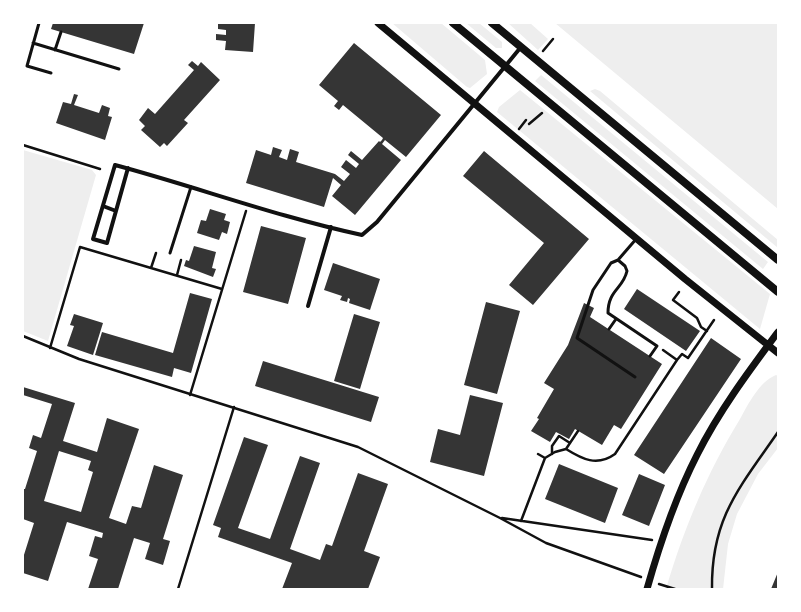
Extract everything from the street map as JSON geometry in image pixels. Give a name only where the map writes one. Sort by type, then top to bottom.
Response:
[{"type":"main road","points":[[453,23],[778,292]]},
{"type":"main road","points":[[492,23],[778,260]]},
{"type":"street","points":[[378,23],[778,353]]},
{"type":"street","points":[[128,168],[107,243],[93,239],[115,164],[248,204],[362,235],[367,233],[521,47]]},
{"type":"street","points":[[103,206],[116,211]]},
{"type":"street","points":[[308,306],[331,227]]},
{"type":"street","points":[[647,589],[661,541],[682,486],[705,439],[726,405],[778,332]]},
{"type":"lane","points":[[39,23],[27,66],[51,73]]},
{"type":"lane","points":[[56,50],[61,32]]},
{"type":"lane","points":[[33,43],[119,69]]},
{"type":"lane","points":[[170,253],[191,187]]},
{"type":"lane","points":[[635,378],[577,338],[593,290],[611,263],[618,260],[637,238]]},
{"type":"lane","points":[[618,260],[628,271],[623,281],[611,296],[608,306],[608,313],[657,346],[650,356]]},
{"type":"lane","points":[[609,329],[616,319]]},
{"type":"path","points":[[543,51],[553,39]]},
{"type":"path","points":[[529,124],[542,113]]},
{"type":"path","points":[[23,145],[100,169]]},
{"type":"path","points":[[190,395],[248,204]]},
{"type":"path","points":[[50,348],[80,247],[222,289]]},
{"type":"path","points":[[151,268],[156,253]]},
{"type":"path","points":[[177,275],[181,260]]},
{"type":"path","points":[[679,292],[673,300],[697,318],[701,327],[707,331]]},
{"type":"path","points":[[566,449],[580,458],[592,462],[604,460],[615,454],[677,360],[682,354],[688,358],[714,320]]},
{"type":"path","points":[[23,336],[86,361],[190,395],[234,407],[358,446],[546,543],[619,570]]},
{"type":"path","points":[[657,346],[677,360]]},
{"type":"path","points":[[178,589],[234,407]]},
{"type":"path","points":[[521,521],[545,458],[566,449],[578,431]]},
{"type":"path","points":[[712,589],[715,546],[724,515],[742,481],[778,432]]},
{"type":"path","points":[[552,454],[552,446],[559,436],[570,443]]},
{"type":"path","points":[[538,454],[545,458]]},
{"type":"path","points":[[500,518],[661,541]]},
{"type":"shaded area","points":[[392,23],[441,23],[485,60],[487,74],[470,88],[467,87]]},
{"type":"shaded area","points":[[466,23],[479,23],[502,42],[502,48],[496,48]]},
{"type":"shaded area","points":[[508,23],[530,23],[548,39],[538,50]]},
{"type":"shaded area","points":[[555,23],[778,23],[778,209]]},
{"type":"shaded area","points":[[541,75],[768,262],[763,269],[535,81]]},
{"type":"shaded area","points":[[595,89],[600,91],[778,240],[778,248],[590,91]]},
{"type":"shaded area","points":[[520,90],[770,294],[760,329],[497,112],[499,107]]},
{"type":"shaded area","points":[[23,150],[92,170],[96,175],[48,341],[23,331]]},
{"type":"shaded area","points":[[776,375],[778,376],[778,448],[758,474],[737,514],[728,544],[723,589],[666,589],[697,501],[717,460],[755,394],[764,383]]},
{"type":"building","points":[[53,23],[144,23],[134,54],[51,29]]},
{"type":"building","points":[[218,23],[255,23],[253,52],[225,50],[226,41],[216,40],[216,34],[226,35],[226,30],[218,29]]},
{"type":"building","points":[[354,43],[441,115],[406,157],[385,140],[382,144],[401,160],[355,215],[332,196],[341,185],[333,178],[324,207],[246,183],[256,150],[271,155],[273,147],[282,150],[279,157],[287,160],[290,149],[299,152],[296,162],[335,174],[344,181],[350,174],[341,167],[346,160],[356,168],[359,164],[348,155],[351,151],[362,160],[379,141],[380,142],[382,140],[383,138],[343,105],[339,110],[334,106],[338,101],[319,85]]},
{"type":"building","points":[[192,61],[198,66],[201,62],[220,80],[184,120],[188,123],[167,146],[164,143],[160,147],[141,130],[145,126],[139,120],[148,108],[155,114],[194,70],[188,65]]},
{"type":"building","points":[[74,94],[78,95],[74,105],[99,113],[102,105],[110,108],[108,116],[112,117],[105,140],[56,123],[63,102],[71,104]]},
{"type":"building","points":[[484,151],[589,239],[533,305],[509,285],[544,243],[463,176]]},
{"type":"building","points":[[210,209],[226,214],[224,220],[230,222],[227,234],[222,232],[219,240],[197,233],[201,220],[206,221]]},
{"type":"building","points":[[261,226],[306,238],[288,304],[243,292]]},
{"type":"building","points":[[194,246],[216,252],[212,268],[216,269],[213,277],[184,266],[186,260],[189,261]]},
{"type":"building","points":[[333,263],[380,279],[370,310],[349,303],[350,299],[348,298],[347,302],[340,300],[342,296],[324,290]]},
{"type":"building","points":[[637,289],[700,331],[686,351],[624,309]]},
{"type":"building","points":[[190,293],[212,299],[191,373],[174,368],[172,377],[95,355],[102,332],[173,353]]},
{"type":"building","points":[[486,302],[520,311],[497,394],[464,385]]},
{"type":"building","points":[[584,303],[594,308],[590,317],[662,364],[621,429],[614,425],[602,445],[575,429],[569,439],[556,432],[550,442],[531,431],[539,419],[537,418],[554,389],[544,383],[568,345]]},
{"type":"building","points":[[74,314],[103,323],[93,355],[67,346],[74,326],[70,325]]},
{"type":"building","points":[[354,314],[380,322],[360,389],[334,381]]},
{"type":"building","points":[[711,338],[741,359],[664,474],[634,455]]},
{"type":"building","points":[[263,361],[379,397],[371,422],[255,386]]},
{"type":"building","points":[[23,387],[75,403],[63,441],[97,452],[107,418],[139,429],[109,518],[126,524],[132,506],[141,508],[154,465],[183,475],[163,539],[170,541],[163,565],[145,559],[150,543],[134,538],[118,589],[88,589],[98,559],[89,556],[95,536],[102,538],[103,533],[67,522],[48,581],[23,573],[23,558],[34,523],[23,519],[23,489],[25,489],[37,451],[29,448],[33,435],[41,438],[52,404],[23,395]],"holes":[[[59,451],[91,461],[88,470],[93,472],[81,512],[44,501]]]},
{"type":"building","points":[[470,395],[503,403],[484,476],[430,462],[438,429],[460,435]]},
{"type":"building","points":[[244,437],[268,445],[238,528],[270,539],[300,456],[320,463],[290,549],[320,560],[326,544],[332,546],[358,473],[388,484],[364,551],[380,557],[368,589],[282,589],[292,563],[218,537],[221,528],[213,525]]},
{"type":"building","points":[[559,464],[618,488],[605,523],[545,499]]},
{"type":"building","points":[[639,474],[665,485],[649,526],[622,515]]},
{"type":"building","points":[[778,572],[778,589],[771,589]]}]
